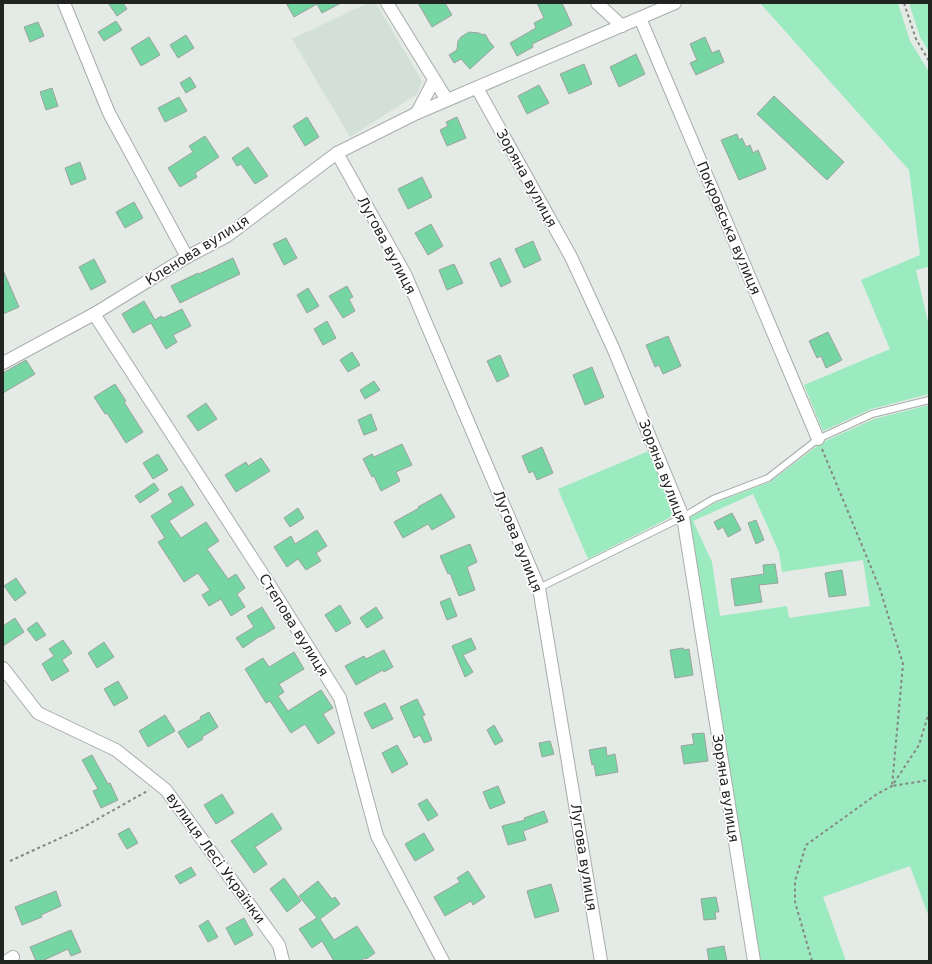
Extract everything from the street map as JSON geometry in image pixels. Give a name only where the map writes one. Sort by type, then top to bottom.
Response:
[{"type":"street","points":[[64,3],[109,113],[187,257]]},
{"type":"street","points":[[387,3],[447,100]]},
{"type":"street","points":[[597,3],[622,26]]},
{"type":"street","name":"Кленова вулиця","points":[[3,362],[94,314],[187,257],[227,236],[337,153],[417,113],[675,3]]},
{"type":"street","name":"Покровська вулиця","points":[[640,18],[818,439]]},
{"type":"street","points":[[417,113],[434,80]]},
{"type":"street","name":"Зоряна вулиця","points":[[477,88],[571,257],[613,348],[683,517],[754,961]]},
{"type":"street","name":"Лугова вулиця","points":[[337,153],[406,276],[539,588],[601,961]]},
{"type":"street","name":"Степова вулиця","points":[[94,314],[269,584],[340,698],[378,836],[443,961]]},
{"type":"street","name":"вулиця Лесі Українки","points":[[3,668],[38,713],[116,750],[166,790],[279,945],[283,961]]},
{"type":"lane","points":[[539,588],[683,517],[713,499],[768,478],[818,439],[872,414],[929,400]]},
{"type":"path","points":[[904,3],[916,39],[929,61]]},
{"type":"path","points":[[818,439],[880,589],[903,664],[892,786]]},
{"type":"path","points":[[892,786],[919,745],[929,712]]},
{"type":"path","points":[[812,961],[795,902],[795,881],[806,845],[877,794],[892,786],[929,780]]},
{"type":"path","points":[[10,861],[80,829],[158,784]]},
{"type":"shaded area","points":[[368,3],[376,3],[422,81],[417,94],[350,137],[292,39]]},
{"type":"green space","points":[[760,3],[898,3],[910,41],[929,72],[929,267],[916,270],[929,327],[929,394],[871,409],[823,431],[804,385],[890,349],[861,280],[920,255],[909,170]]},
{"type":"green space","points":[[909,3],[929,3],[929,52],[920,37]]},
{"type":"green space","points":[[929,405],[929,917],[910,866],[823,897],[846,961],[758,961],[688,519],[715,503],[770,482],[821,443],[874,419]],"holes":[[[753,494],[779,552],[782,572],[863,560],[870,606],[789,618],[787,606],[720,616],[712,562],[693,521]]]},
{"type":"green space","points":[[651,450],[677,514],[588,559],[558,489]]},
{"type":"building","points":[[108,3],[123,3],[127,9],[117,16]]},
{"type":"building","points":[[286,3],[341,3],[322,13],[317,4],[294,17]]},
{"type":"building","points":[[418,3],[445,3],[452,15],[432,27]]},
{"type":"building","points":[[537,3],[562,3],[572,25],[532,44],[533,47],[517,56],[510,43],[536,28],[534,23],[544,18]]},
{"type":"building","points":[[116,21],[122,30],[104,41],[98,32]]},
{"type":"building","points":[[38,22],[44,36],[30,42],[24,27]]},
{"type":"building","points":[[469,32],[483,35],[485,34],[494,47],[470,69],[461,59],[454,63],[449,55],[457,50],[458,41],[461,37]]},
{"type":"building","points":[[186,35],[194,48],[178,58],[170,45]]},
{"type":"building","points":[[149,37],[160,55],[141,66],[131,48]]},
{"type":"building","points":[[705,37],[712,53],[719,50],[724,62],[696,75],[690,63],[697,60],[690,44]]},
{"type":"building","points":[[636,54],[645,74],[619,87],[610,67]]},
{"type":"building","points":[[584,64],[592,84],[569,94],[560,74]]},
{"type":"building","points":[[190,77],[196,87],[186,93],[180,83]]},
{"type":"building","points":[[539,85],[549,103],[527,114],[518,96]]},
{"type":"building","points":[[52,88],[58,106],[46,110],[40,92]]},
{"type":"building","points":[[774,96],[844,162],[827,180],[757,114]]},
{"type":"building","points":[[179,97],[187,111],[165,122],[158,108]]},
{"type":"building","points":[[307,117],[319,137],[305,146],[293,126]]},
{"type":"building","points":[[457,117],[466,138],[447,146],[440,130],[448,126],[446,122]]},
{"type":"building","points":[[737,134],[739,140],[742,138],[746,147],[750,145],[753,153],[758,150],[766,169],[739,180],[721,140]]},
{"type":"building","points":[[205,136],[219,157],[195,173],[197,177],[180,187],[168,168],[193,152],[189,146]]},
{"type":"building","points":[[248,147],[268,176],[255,184],[241,164],[237,166],[232,158]]},
{"type":"building","points":[[80,162],[86,179],[71,185],[65,168]]},
{"type":"building","points":[[422,177],[432,197],[408,209],[398,189]]},
{"type":"building","points":[[134,202],[143,218],[125,228],[116,212]]},
{"type":"building","points":[[431,224],[443,246],[428,255],[415,233]]},
{"type":"building","points":[[286,238],[297,258],[284,265],[273,244]]},
{"type":"building","points":[[533,241],[541,260],[524,268],[515,249]]},
{"type":"building","points":[[233,258],[240,274],[180,303],[171,286]]},
{"type":"building","points":[[500,258],[511,282],[501,287],[490,263]]},
{"type":"building","points":[[94,259],[106,282],[91,290],[79,267]]},
{"type":"building","points":[[454,264],[463,283],[447,290],[439,270]]},
{"type":"building","points":[[3,270],[19,307],[3,314]]},
{"type":"building","points":[[347,286],[353,297],[349,299],[355,311],[343,318],[329,296]]},
{"type":"building","points":[[308,288],[319,306],[307,313],[297,295]]},
{"type":"building","points":[[144,301],[155,320],[161,316],[163,318],[182,309],[191,326],[173,335],[177,342],[166,349],[151,323],[133,333],[122,314]]},
{"type":"building","points":[[327,321],[336,338],[323,345],[314,329]]},
{"type":"building","points":[[828,332],[842,360],[826,368],[821,356],[817,358],[809,341]]},
{"type":"building","points":[[668,336],[681,366],[663,374],[659,365],[655,367],[646,345]]},
{"type":"building","points":[[352,352],[360,365],[348,372],[340,360]]},
{"type":"building","points":[[500,355],[509,376],[497,382],[487,361]]},
{"type":"building","points":[[26,360],[35,374],[3,393],[3,373]]},
{"type":"building","points":[[592,367],[604,397],[585,405],[573,375]]},
{"type":"building","points":[[374,381],[380,390],[365,399],[360,390]]},
{"type":"building","points":[[115,384],[126,401],[124,402],[143,432],[126,443],[107,413],[105,414],[94,397]]},
{"type":"building","points":[[206,403],[217,419],[198,431],[187,416]]},
{"type":"building","points":[[371,414],[377,430],[364,435],[358,420]]},
{"type":"building","points":[[402,444],[412,465],[396,472],[400,481],[381,491],[374,476],[372,477],[363,459],[372,454],[374,457]]},
{"type":"building","points":[[542,447],[553,473],[537,480],[533,471],[529,473],[522,456]]},
{"type":"building","points":[[158,454],[168,470],[153,479],[143,463]]},
{"type":"building","points":[[261,458],[270,471],[236,492],[225,475],[246,462],[248,466]]},
{"type":"building","points":[[154,483],[159,490],[140,503],[135,496]]},
{"type":"building","points":[[182,486],[194,505],[169,521],[181,538],[206,522],[219,541],[207,549],[228,579],[236,574],[245,588],[237,594],[245,607],[231,616],[221,599],[209,606],[202,595],[210,590],[198,573],[184,582],[158,542],[165,538],[151,516],[173,502],[168,494]]},
{"type":"building","points":[[441,494],[455,517],[432,530],[428,524],[403,538],[394,522]]},
{"type":"building","points":[[298,508],[304,518],[290,527],[284,518]]},
{"type":"building","points":[[732,513],[741,530],[728,537],[723,527],[718,530],[714,522]]},
{"type":"building","points":[[756,520],[764,540],[756,544],[748,523]]},
{"type":"building","points":[[317,530],[327,546],[316,553],[321,561],[306,570],[298,559],[287,567],[274,547],[291,536],[295,544]]},
{"type":"building","points":[[470,544],[477,562],[467,567],[475,590],[459,596],[450,573],[448,574],[440,556]]},
{"type":"building","points":[[775,564],[778,583],[759,585],[762,602],[735,606],[731,579],[764,574],[763,565]]},
{"type":"building","points":[[842,570],[846,595],[829,597],[825,573]]},
{"type":"building","points":[[16,578],[26,593],[15,601],[4,586]]},
{"type":"building","points":[[450,598],[457,616],[447,620],[440,602]]},
{"type":"building","points":[[340,605],[351,623],[336,632],[325,615]]},
{"type":"building","points":[[262,607],[275,628],[243,648],[236,638],[254,627],[247,616]]},
{"type":"building","points":[[376,607],[383,618],[367,628],[360,618]]},
{"type":"building","points":[[15,618],[24,632],[3,646],[3,626]]},
{"type":"building","points":[[37,622],[46,635],[36,641],[27,629]]},
{"type":"building","points":[[471,638],[476,649],[463,655],[473,672],[465,677],[452,646]]},
{"type":"building","points":[[63,640],[72,653],[62,660],[69,671],[52,681],[42,664],[54,656],[49,649]]},
{"type":"building","points":[[104,642],[114,657],[97,668],[88,653]]},
{"type":"building","points":[[683,648],[684,650],[689,649],[693,675],[675,678],[670,650]]},
{"type":"building","points":[[384,650],[393,667],[384,672],[383,670],[356,685],[345,666],[364,656],[366,659]]},
{"type":"building","points":[[294,652],[304,669],[279,684],[284,692],[278,696],[288,711],[321,690],[333,708],[323,714],[335,733],[318,744],[305,724],[291,733],[270,701],[266,703],[245,669],[263,658],[269,667]]},
{"type":"building","points":[[118,681],[128,698],[114,706],[104,689]]},
{"type":"building","points":[[417,699],[425,715],[422,716],[432,740],[424,743],[420,735],[414,738],[400,707]]},
{"type":"building","points":[[385,703],[393,719],[372,729],[364,713]]},
{"type":"building","points":[[209,712],[218,727],[202,737],[203,739],[188,748],[178,732],[201,719],[200,717]]},
{"type":"building","points":[[165,715],[175,731],[148,747],[139,731]]},
{"type":"building","points":[[494,725],[503,741],[495,745],[487,730]]},
{"type":"building","points":[[704,733],[708,761],[684,764],[681,746],[694,744],[692,734]]},
{"type":"building","points":[[550,741],[554,754],[542,757],[539,743]]},
{"type":"building","points":[[397,745],[408,764],[392,773],[382,753]]},
{"type":"building","points":[[606,747],[607,756],[615,754],[618,772],[596,776],[589,750]]},
{"type":"building","points":[[92,755],[108,784],[110,783],[118,800],[101,808],[93,791],[98,789],[82,760]]},
{"type":"building","points":[[498,786],[505,803],[490,809],[483,792]]},
{"type":"building","points":[[222,794],[234,813],[216,824],[204,805]]},
{"type":"building","points":[[427,799],[438,815],[428,821],[418,804]]},
{"type":"building","points":[[544,811],[548,822],[523,831],[526,840],[508,845],[502,826],[525,820],[524,818]]},
{"type":"building","points":[[272,813],[282,829],[255,847],[267,864],[254,873],[231,841]]},
{"type":"building","points":[[129,828],[138,843],[127,849],[118,834]]},
{"type":"building","points":[[424,833],[434,850],[415,861],[405,844]]},
{"type":"building","points":[[191,867],[196,875],[180,884],[175,876]]},
{"type":"building","points":[[468,871],[485,897],[473,905],[471,901],[445,916],[434,897],[460,882],[457,878]]},
{"type":"building","points":[[284,878],[301,901],[287,912],[270,889]]},
{"type":"building","points":[[318,881],[332,899],[335,897],[340,904],[320,919],[334,940],[357,926],[375,953],[360,961],[334,961],[322,941],[312,948],[299,929],[317,918],[299,896]]},
{"type":"building","points":[[551,884],[559,911],[535,918],[527,891]]},
{"type":"building","points":[[56,891],[61,906],[41,915],[42,917],[22,925],[15,907]]},
{"type":"building","points":[[716,897],[719,912],[715,912],[716,919],[704,920],[701,899]]},
{"type":"building","points":[[244,918],[253,935],[235,945],[226,928]]},
{"type":"building","points":[[208,920],[218,937],[208,942],[199,926]]},
{"type":"building","points":[[71,930],[81,952],[71,956],[68,949],[42,961],[36,961],[30,947]]},
{"type":"building","points":[[724,946],[727,961],[709,961],[707,949]]}]
